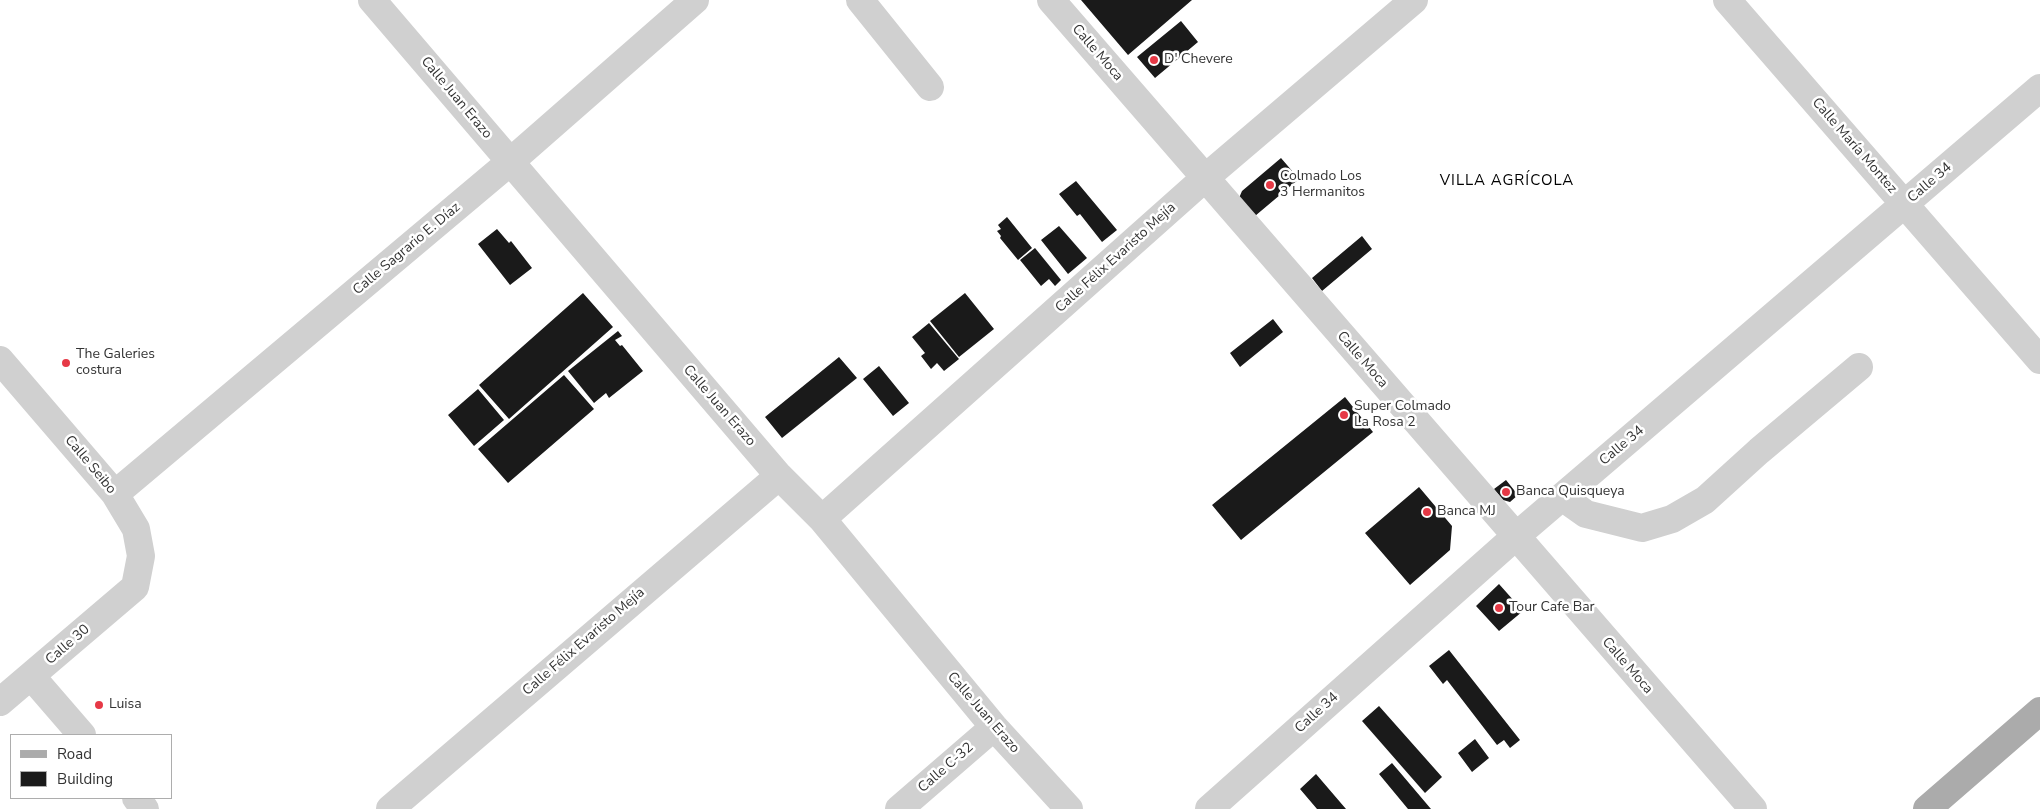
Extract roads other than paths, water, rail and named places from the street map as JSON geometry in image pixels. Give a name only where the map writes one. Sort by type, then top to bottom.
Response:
[{"type":"main road","points":[[1927,809],[2040,711]]},
{"type":"street","name":"Calle Juan Erazo","points":[[372,0],[778,476],[822,520],[994,727],[1069,809]]},
{"type":"street","name":"Calle Sagrario E. Díaz","points":[[115,494],[510,162],[695,0]]},
{"type":"street","points":[[860,0],[930,87]]},
{"type":"street","name":"Calle Moca","points":[[1051,0],[1752,809]]},
{"type":"street","name":"Calle Félix Evaristo Mejía","points":[[822,520],[1205,178],[1414,0]]},
{"type":"street","name":"Calle María Montez","points":[[1727,0],[2040,360]]},
{"type":"street","name":"Calle 34","points":[[1209,809],[1515,537],[2040,88]]},
{"type":"street","name":"Calle Seibo","points":[[0,360],[115,494],[136,528],[141,556],[135,587]]},
{"type":"street","points":[[1562,497],[1586,514],[1642,528],[1672,519],[1705,500],[1759,450],[1860,368]]},
{"type":"street","name":"Calle Félix Evaristo Mejía","points":[[390,809],[778,476]]},
{"type":"street","name":"Calle 30","points":[[0,702],[135,587]]},
{"type":"street","points":[[31,676],[81,734]]},
{"type":"street","name":"Calle C-32","points":[[899,809],[994,727]]},
{"type":"street","points":[[137,799],[145,809]]},
{"type":"place","name":"D' Chevere","points":[[1154,60]]},
{"type":"place","name":"Colmado Los 3 Hermanitos","points":[[1270,185]]},
{"type":"place","name":"The Galeries costura","points":[[66,363]]},
{"type":"place","name":"Super Colmado La Rosa 2","points":[[1344,415]]},
{"type":"place","name":"Banca Quisqueya","points":[[1506,492]]},
{"type":"place","name":"Banca MJ","points":[[1427,512]]},
{"type":"place","name":"Tour Cafe Bar","points":[[1499,608]]},
{"type":"place","name":"Luisa","points":[[99,705]]},
{"type":"district","name":"VILLA AGRÍCOLA","points":[[1507,181]]}]
